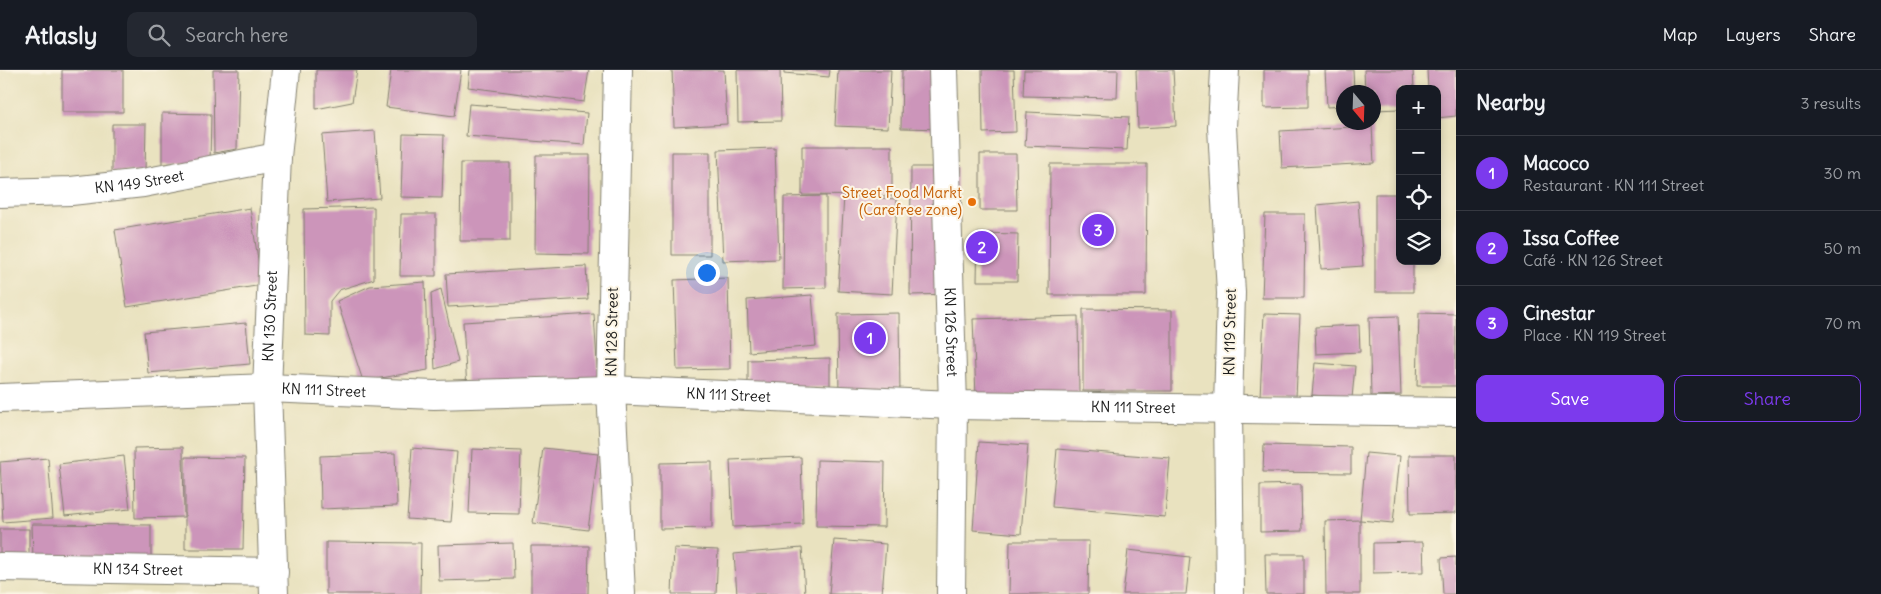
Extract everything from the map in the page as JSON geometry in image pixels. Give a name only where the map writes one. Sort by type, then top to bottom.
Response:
[{"type":"street","name":"KN 130 Street","points":[[274,583],[267,388],[277,157],[286,70]]},
{"type":"street","name":"KN 128 Street","points":[[618,70],[611,390],[621,594]]},
{"type":"street","name":"KN 126 Street","points":[[943,70],[953,405],[951,594]]},
{"type":"street","name":"KN 119 Street","points":[[1225,70],[1222,127],[1231,294],[1228,408],[1230,594]]},
{"type":"street","name":"KN 149 Street","points":[[0,193],[71,191],[143,183],[277,157]]},
{"type":"street","name":"KN 111 Street","points":[[0,398],[267,388],[434,395],[611,390],[953,405],[1456,412]]},
{"type":"street","name":"KN 134 Street","points":[[0,567],[274,583]]},
{"type":"building","points":[[62,70],[123,70],[123,112],[62,112]]},
{"type":"building","points":[[213,70],[239,70],[237,149],[214,153]]},
{"type":"building","points":[[316,70],[357,70],[352,102],[316,109]]},
{"type":"building","points":[[391,70],[461,70],[454,116],[386,107]]},
{"type":"building","points":[[470,70],[589,70],[584,102],[468,87]]},
{"type":"building","points":[[672,70],[724,70],[727,124],[674,127]]},
{"type":"building","points":[[737,70],[780,70],[781,121],[738,122]]},
{"type":"building","points":[[784,70],[830,70],[829,77],[784,73]]},
{"type":"building","points":[[838,70],[891,70],[888,128],[835,126]]},
{"type":"building","points":[[902,70],[945,70],[945,129],[901,128]]},
{"type":"building","points":[[982,70],[1014,70],[1016,132],[983,133]]},
{"type":"building","points":[[1024,70],[1118,70],[1117,98],[1023,96]]},
{"type":"building","points":[[1136,70],[1173,70],[1176,126],[1138,128]]},
{"type":"building","points":[[1264,70],[1308,70],[1308,107],[1264,108]]},
{"type":"building","points":[[1325,70],[1353,70],[1354,85],[1336,85],[1336,106],[1327,107]]},
{"type":"building","points":[[1364,70],[1413,70],[1414,85],[1396,85],[1396,109],[1381,110],[1381,85],[1365,85]]},
{"type":"building","points":[[1427,70],[1456,70],[1456,116],[1441,118],[1441,85],[1428,85]]},
{"type":"building","points":[[469,104],[587,113],[584,145],[466,136]]},
{"type":"building","points":[[1027,112],[1129,117],[1127,150],[1025,146]]},
{"type":"building","points":[[162,113],[211,114],[210,164],[162,164]]},
{"type":"building","points":[[112,124],[146,124],[145,172],[112,172]]},
{"type":"building","points":[[1336,128],[1336,130],[1372,130],[1374,163],[1282,168],[1280,131]]},
{"type":"building","points":[[375,131],[380,198],[327,202],[322,135]]},
{"type":"building","points":[[403,134],[444,135],[442,198],[401,197]]},
{"type":"building","points":[[802,146],[892,146],[892,196],[802,195]]},
{"type":"building","points":[[775,148],[779,259],[723,261],[718,150]]},
{"type":"building","points":[[672,152],[710,152],[710,255],[672,255]]},
{"type":"building","points":[[980,154],[1016,154],[1017,210],[980,210]]},
{"type":"building","points":[[536,155],[590,155],[589,254],[535,253]]},
{"type":"building","points":[[461,163],[510,163],[510,241],[460,241]]},
{"type":"building","points":[[1050,164],[1147,164],[1146,295],[1049,295]]},
{"type":"building","points":[[911,167],[957,167],[956,294],[910,295]]},
{"type":"building","points":[[1375,194],[1396,194],[1396,265],[1413,265],[1413,292],[1375,292]]},
{"type":"building","points":[[826,196],[826,288],[783,289],[784,197]]},
{"type":"building","points":[[844,196],[897,199],[892,294],[838,291]]},
{"type":"building","points":[[1358,201],[1363,266],[1321,269],[1317,205]]},
{"type":"building","points":[[374,207],[374,279],[339,290],[330,301],[330,336],[305,335],[304,209]]},
{"type":"building","points":[[250,208],[262,285],[127,307],[115,230]]},
{"type":"building","points":[[401,214],[436,214],[436,276],[400,276]]},
{"type":"building","points":[[1265,214],[1305,214],[1304,298],[1262,298]]},
{"type":"building","points":[[978,233],[1018,234],[1017,281],[977,281]]},
{"type":"building","points":[[586,266],[588,299],[448,307],[446,274]]},
{"type":"building","points":[[728,278],[730,369],[677,370],[674,280]]},
{"type":"building","points":[[425,282],[428,370],[363,381],[337,301],[370,286]]},
{"type":"building","points":[[441,289],[458,362],[435,369],[431,293]]},
{"type":"building","points":[[812,295],[816,346],[749,352],[747,300]]},
{"type":"building","points":[[1083,309],[1172,310],[1172,391],[1083,391]]},
{"type":"building","points":[[899,313],[900,396],[839,397],[838,314]]},
{"type":"building","points":[[1419,313],[1456,314],[1456,386],[1417,386]]},
{"type":"building","points":[[594,314],[598,380],[467,389],[463,322]]},
{"type":"building","points":[[1264,314],[1300,315],[1296,397],[1260,397]]},
{"type":"building","points":[[1078,316],[1079,394],[976,397],[973,319]]},
{"type":"building","points":[[1398,316],[1401,395],[1371,396],[1369,317]]},
{"type":"building","points":[[246,323],[250,364],[148,373],[144,332]]},
{"type":"building","points":[[1359,325],[1360,352],[1316,354],[1315,327]]},
{"type":"building","points":[[830,358],[830,387],[748,389],[748,360]]},
{"type":"building","points":[[1315,363],[1355,366],[1352,398],[1312,395]]},
{"type":"building","points":[[979,442],[1028,445],[1021,534],[973,530]]},
{"type":"building","points":[[1264,445],[1351,447],[1351,473],[1263,472]]},
{"type":"building","points":[[183,447],[184,517],[135,518],[134,448]]},
{"type":"building","points":[[412,448],[457,452],[451,522],[407,519]]},
{"type":"building","points":[[543,448],[598,454],[588,530],[533,523]]},
{"type":"building","points":[[472,449],[521,451],[519,514],[469,513]]},
{"type":"building","points":[[1057,449],[1170,458],[1165,517],[1052,507]]},
{"type":"building","points":[[395,453],[397,506],[321,509],[320,456]]},
{"type":"building","points":[[1366,453],[1400,456],[1393,523],[1360,520]]},
{"type":"building","points":[[1409,455],[1456,455],[1456,513],[1410,514]]},
{"type":"building","points":[[124,456],[130,509],[65,516],[59,464]]},
{"type":"building","points":[[185,457],[245,458],[243,549],[185,549]]},
{"type":"building","points":[[801,457],[803,524],[733,527],[730,460]]},
{"type":"building","points":[[48,458],[53,518],[3,522],[0,462]]},
{"type":"building","points":[[817,460],[885,462],[884,527],[816,526]]},
{"type":"building","points":[[712,462],[712,528],[660,529],[660,463]]},
{"type":"building","points":[[1301,484],[1302,531],[1260,532],[1260,485]]},
{"type":"building","points":[[1360,520],[1360,594],[1326,594],[1325,521]]},
{"type":"building","points":[[32,524],[151,525],[151,560],[33,560]]},
{"type":"building","points":[[0,529],[29,529],[29,557],[0,558]]},
{"type":"building","points":[[834,540],[886,544],[882,594],[829,594]]},
{"type":"building","points":[[1010,541],[1089,541],[1088,594],[1009,594]]},
{"type":"building","points":[[326,542],[421,543],[420,594],[326,594]]},
{"type":"building","points":[[1423,542],[1424,572],[1373,573],[1373,543]]},
{"type":"building","points":[[513,543],[514,579],[439,581],[438,545]]},
{"type":"building","points":[[531,546],[589,546],[588,594],[531,594]]},
{"type":"building","points":[[674,548],[718,550],[716,594],[672,594]]},
{"type":"building","points":[[802,548],[805,594],[737,594],[734,554]]},
{"type":"building","points":[[1128,550],[1190,557],[1186,594],[1123,594]]},
{"type":"building","points":[[1265,554],[1304,554],[1304,594],[1266,594]]},
{"type":"building","points":[[1456,557],[1456,594],[1443,594],[1441,558]]},
{"type":"place","name":"Street Food Markt (Carefree zone)","points":[[972,202]]},
{"type":"place","name":"Cinestar","points":[[1098,230]]},
{"type":"place","name":"Issa Coffee","points":[[982,247]]},
{"type":"place","name":"Macoco","points":[[870,338]]}]
